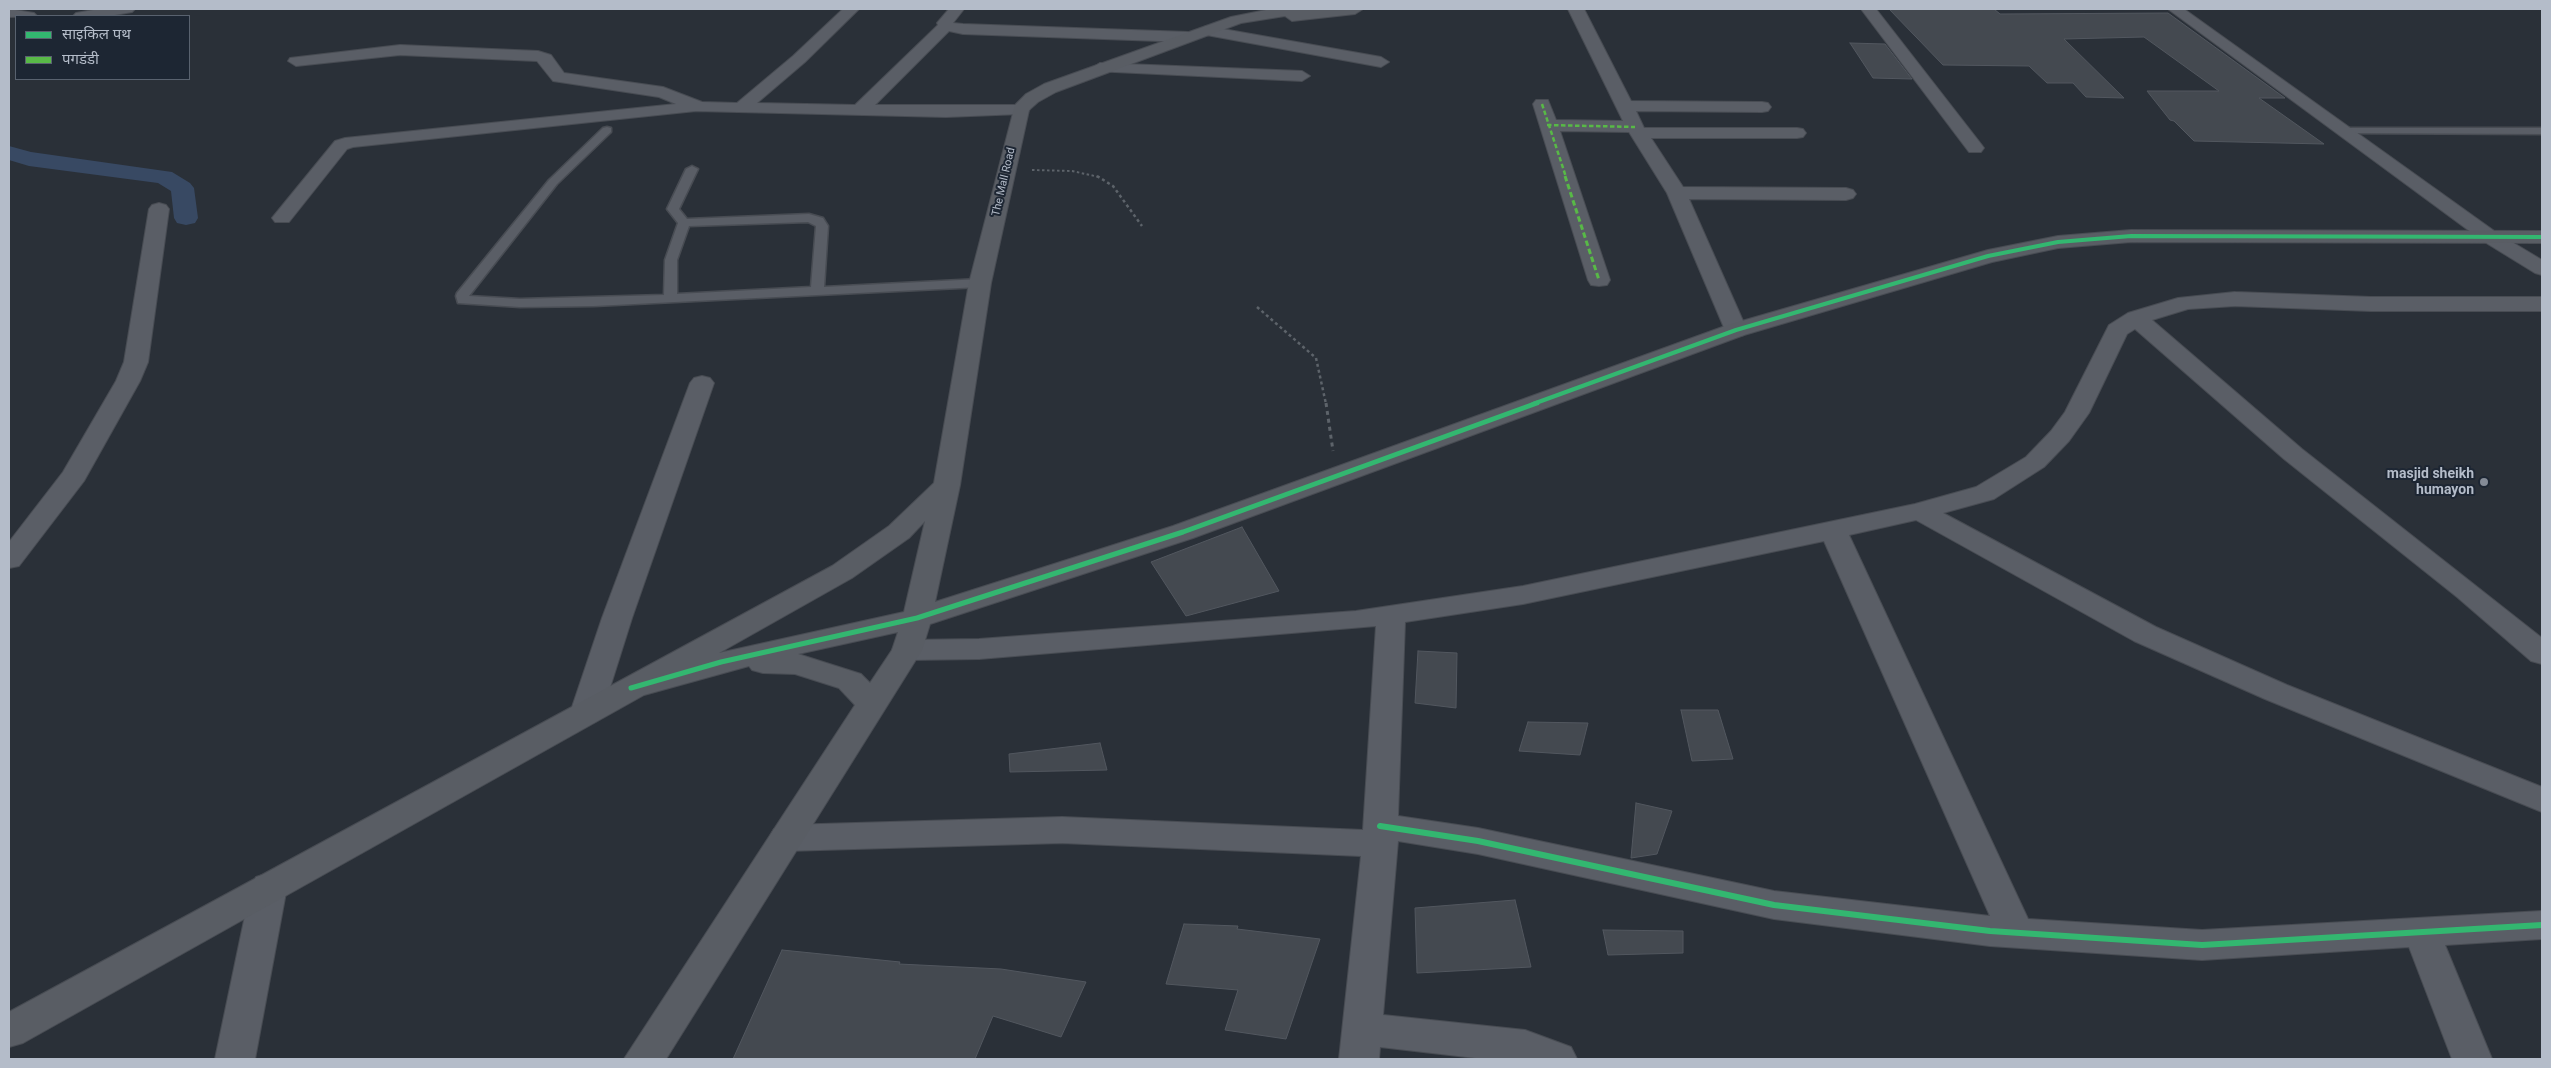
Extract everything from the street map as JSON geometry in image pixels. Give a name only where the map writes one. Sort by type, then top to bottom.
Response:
[{"type":"main road","points":[[1021,109],[1032,98],[1050,88],[1100,68],[1236,20],[1256,15],[1309,9]]},
{"type":"main road","points":[[1236,20],[1355,9]]},
{"type":"main road","name":"The Mall Road","points":[[644,1059],[907,650],[918,618],[947,485],[980,283],[1021,109]]},
{"type":"main road","points":[[631,688],[721,662],[918,618],[1183,532],[1736,330],[1988,256],[2058,242],[2131,236],[2542,237]]},
{"type":"main road","points":[[9,1031],[842,572],[899,532],[947,485]]},
{"type":"main road","points":[[721,662],[797,664],[850,681],[873,704]]},
{"type":"street","points":[[88,15],[127,9]]},
{"type":"street","points":[[740,109],[799,59],[851,9]]},
{"type":"street","points":[[946,26],[944,23],[957,9]]},
{"type":"street","points":[[1576,9],[1637,130],[1677,193],[1736,330]]},
{"type":"street","points":[[1868,9],[1975,148]]},
{"type":"street","points":[[2175,9],[2490,238],[2542,269]]},
{"type":"street","points":[[9,13],[22,15]]},
{"type":"street","points":[[859,111],[946,26]]},
{"type":"street","points":[[946,26],[963,29],[1197,34],[1381,62]]},
{"type":"street","points":[[296,61],[400,50],[538,56],[545,58],[559,78],[663,92],[699,107]]},
{"type":"street","points":[[1100,68],[1302,76]]},
{"type":"street","points":[[1542,104],[1547,125],[1599,280]]},
{"type":"street","points":[[1624,106],[1762,107]]},
{"type":"street","points":[[282,218],[341,145],[351,142],[699,107],[946,112],[1021,109]]},
{"type":"street","points":[[1547,125],[1637,130],[1797,133]]},
{"type":"street","points":[[1677,193],[1846,194]]},
{"type":"street","points":[[9,560],[75,475],[128,381],[136,362],[159,209]]},
{"type":"street","points":[[907,650],[979,649],[1142,638],[1356,620],[1523,595],[1833,531],[1920,511],[1985,493],[2035,462],[2060,436],[2076,413],[2117,330],[2136,318],[2186,303],[2236,299],[2371,304],[2542,304]]},
{"type":"street","points":[[2136,318],[2293,454],[2467,591],[2542,654]]},
{"type":"street","points":[[586,713],[617,618],[702,383]]},
{"type":"street","points":[[1920,511],[2145,634],[2276,692],[2542,800]]},
{"type":"street","points":[[1833,531],[2016,933]]},
{"type":"street","points":[[1391,615],[1380,835],[1360,1044],[1526,1047],[1557,1059]]},
{"type":"street","points":[[786,838],[1062,830],[1380,835],[1478,840],[1774,905],[2016,933],[2202,946],[2542,926]]},
{"type":"street","points":[[235,1059],[268,887]]},
{"type":"street","points":[[2422,933],[2472,1059]]},
{"type":"lane","points":[[607,130],[553,182],[462,296],[463,300],[520,303],[670,298],[980,283]]},
{"type":"lane","points":[[2344,131],[2542,131]]},
{"type":"lane","points":[[684,223],[673,209],[692,169]]},
{"type":"lane","points":[[684,223],[809,218],[819,221],[822,226],[817,290]]},
{"type":"lane","points":[[670,298],[671,260],[684,223]]},
{"type":"path","points":[[1007,169],[1072,171],[1095,175],[1113,186],[1142,226]]},
{"type":"path","points":[[1257,307],[1316,358],[1326,403],[1337,476]]},
{"type":"building","points":[[1889,9],[1994,9],[2000,14],[2168,13],[2285,98],[2259,98],[2324,144],[2194,141],[2174,121],[2170,120],[2147,91],[2219,91],[2144,37],[2064,39],[2124,98],[2086,97],[2073,83],[2047,83],[2029,66],[1943,65]]},
{"type":"building","points":[[1850,43],[1885,44],[1912,79],[1873,78]]},
{"type":"building","points":[[1242,527],[1279,591],[1186,616],[1151,562]]},
{"type":"building","points":[[1418,651],[1457,653],[1456,708],[1415,703]]},
{"type":"building","points":[[1681,710],[1718,710],[1733,759],[1692,761]]},
{"type":"building","points":[[1528,722],[1588,723],[1580,755],[1519,751]]},
{"type":"building","points":[[1100,743],[1107,770],[1010,772],[1009,754]]},
{"type":"building","points":[[1636,803],[1672,811],[1657,854],[1631,858]]},
{"type":"building","points":[[1515,900],[1531,967],[1417,973],[1415,908]]},
{"type":"building","points":[[1184,924],[1238,926],[1237,929],[1320,939],[1286,1039],[1225,1030],[1238,990],[1166,984]]},
{"type":"building","points":[[1603,930],[1683,931],[1683,953],[1608,955]]},
{"type":"building","points":[[782,950],[900,962],[899,964],[1001,969],[1086,982],[1061,1037],[993,1016],[975,1059],[733,1059]]},
{"type":"waterway","points":[[9,153],[29,159],[164,177],[182,188],[186,218]]},
{"type":"marked path","points":[[1542,104],[1599,280]]},
{"type":"marked path","points":[[1547,125],[1635,127]]},
{"type":"cycle path","points":[[631,688],[721,662],[917,618],[1183,532],[1736,330],[1988,256],[2058,242],[2131,236],[2542,237]]},
{"type":"cycle path","points":[[1380,826],[1478,841],[1774,905],[1990,931],[2202,945],[2542,925]]},
{"type":"place","name":"masjid sheikh humayon","points":[[2484,482]]}]
